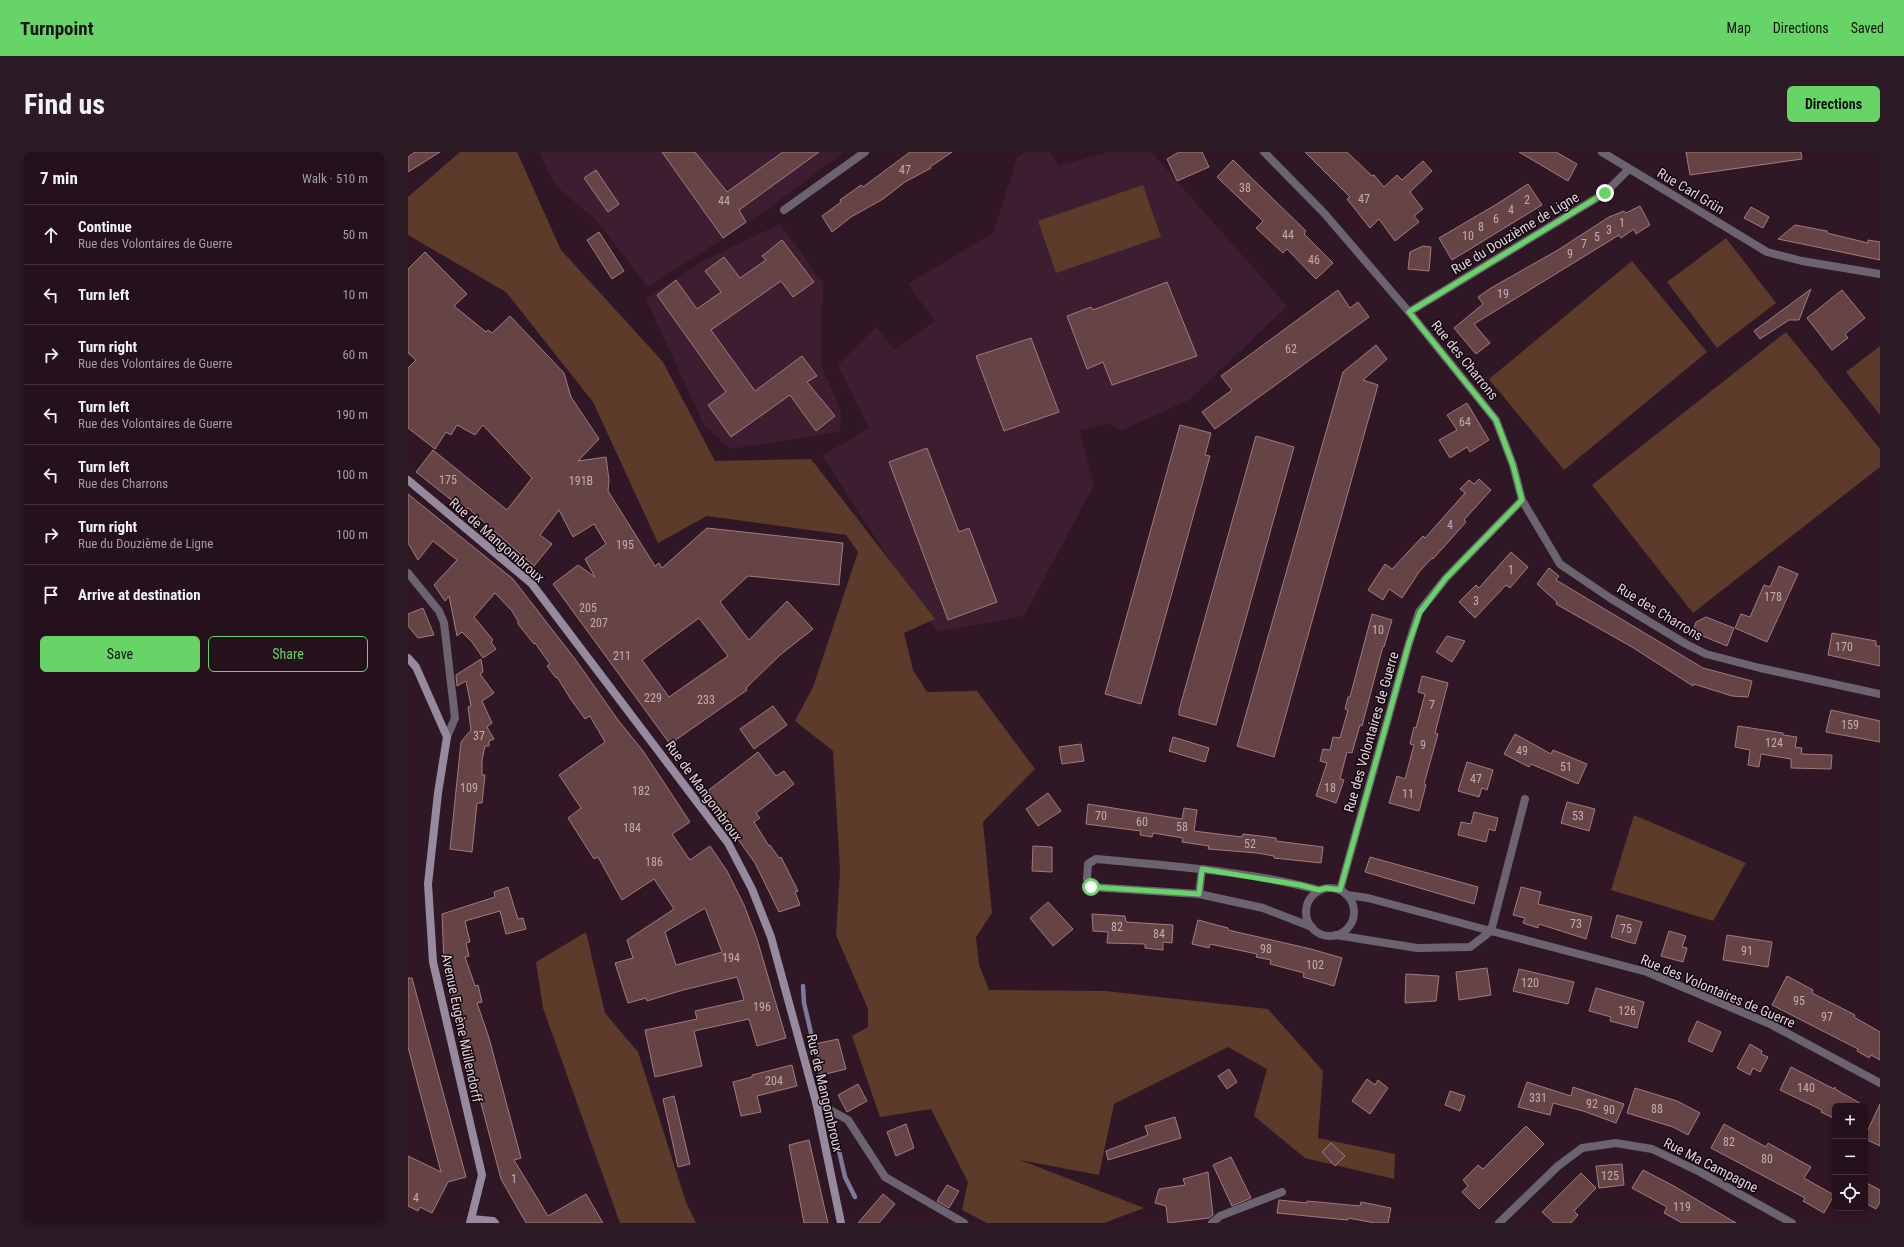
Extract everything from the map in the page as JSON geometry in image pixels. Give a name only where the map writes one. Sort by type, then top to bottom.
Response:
[{"type":"main road","name":"Rue de Mangombroux","points":[[408,480],[532,584],[728,843],[752,889],[771,937],[816,1102],[841,1223]]},
{"type":"main road","points":[[408,658],[416,667],[447,737]]},
{"type":"main road","name":"Avenue Eugène Müllendorff","points":[[447,737],[438,793],[429,892],[433,962],[482,1175],[472,1221]]},
{"type":"main road","points":[[472,1221],[493,1221],[495,1223]]},
{"type":"street","points":[[784,210],[865,152]]},
{"type":"street","name":"Rue des Charrons","points":[[1264,152],[1324,213],[1409,312],[1496,420],[1513,465],[1522,500],[1560,564],[1610,598],[1686,644],[1724,660],[1880,694]]},
{"type":"street","name":"Rue Carl Grün","points":[[1602,152],[1767,252],[1802,261],[1880,274]]},
{"type":"street","name":"Rue du Douzième de Ligne","points":[[1409,312],[1605,193],[1629,169]]},
{"type":"street","name":"Rue des Volontaires de Guerre","points":[[1344,892],[1409,643],[1420,612],[1446,578],[1522,500]]},
{"type":"street","points":[[408,573],[439,611],[444,623],[455,718],[447,737]]},
{"type":"street","points":[[1491,931],[1525,799]]},
{"type":"street","name":"Rue des Volontaires de Guerre","points":[[1491,931],[1470,947],[1417,948],[1336,935],[1327,935],[1319,933],[1312,927],[1263,908],[1199,894],[1091,887],[1087,879],[1087,870],[1088,864],[1096,859],[1202,869],[1300,885],[1319,890],[1326,888],[1368,898],[1647,972],[1770,1024],[1880,1083]]},
{"type":"street","points":[[1199,894],[1202,869]]},
{"type":"street","points":[[1312,927],[1307,919],[1306,912],[1312,896],[1319,890]]},
{"type":"street","points":[[1336,935],[1344,931],[1351,923],[1354,915],[1351,899],[1344,892]]},
{"type":"street","points":[[816,1102],[848,1120],[885,1177],[964,1223]]},
{"type":"street","name":"Rue Ma Campagne","points":[[1499,1223],[1558,1166],[1582,1148],[1616,1143],[1652,1149],[1700,1172],[1792,1223]]},
{"type":"street","points":[[1212,1223],[1220,1216],[1282,1192]]},
{"type":"shaded area","points":[[460,152],[517,152],[561,250],[663,362],[715,461],[811,459],[935,619],[904,633],[913,670],[927,692],[977,691],[1035,769],[983,822],[992,913],[976,937],[979,965],[989,990],[1105,991],[1268,1009],[1323,1071],[1318,1138],[1395,1154],[1394,1179],[1305,1158],[1254,1116],[1267,1069],[1228,1047],[1114,1104],[1099,1175],[1020,1160],[1144,1208],[1104,1223],[987,1223],[962,1210],[968,1182],[931,1109],[880,1117],[852,1036],[868,1027],[868,1009],[836,935],[840,870],[833,751],[795,721],[813,687],[858,552],[846,535],[707,516],[658,543],[593,402],[506,292],[408,235],[408,197]]},
{"type":"shaded area","points":[[539,152],[844,152],[764,212],[648,287],[596,220],[555,185]]},
{"type":"shaded area","points":[[1024,152],[1050,152],[1059,166],[1108,152],[1151,152],[1287,306],[1189,400],[1120,431],[1110,423],[1080,431],[1094,485],[1024,616],[937,632],[822,456],[869,428],[838,365],[876,327],[894,350],[935,321],[908,284],[993,233],[1017,158]]},
{"type":"shaded area","points":[[1143,185],[1161,237],[1056,273],[1038,221]]},
{"type":"shaded area","points":[[780,224],[823,283],[821,364],[841,412],[840,432],[730,449],[704,425],[646,299],[701,262]]},
{"type":"shaded area","points":[[1726,238],[1776,303],[1717,348],[1667,282]]},
{"type":"shaded area","points":[[1632,261],[1707,352],[1564,470],[1489,379]]},
{"type":"shaded area","points":[[1786,332],[1880,449],[1880,467],[1693,613],[1592,485]]},
{"type":"shaded area","points":[[1880,346],[1880,415],[1846,372]]},
{"type":"shaded area","points":[[1634,815],[1746,863],[1713,921],[1611,890]]},
{"type":"shaded area","points":[[586,932],[605,1013],[638,1052],[686,1202],[696,1223],[620,1223],[543,1008],[536,962]]},
{"type":"building","points":[[415,152],[440,152],[408,172],[408,157]]},
{"type":"building","points":[[662,152],[695,152],[727,192],[783,152],[819,152],[739,210],[746,222],[723,238]]},
{"type":"building","points":[[910,152],[952,152],[930,167],[931,168],[905,182],[883,199],[851,217],[832,232],[822,216],[841,202],[840,200],[861,185],[863,187]]},
{"type":"building","points":[[1179,152],[1202,152],[1209,167],[1177,181],[1167,159]]},
{"type":"building","points":[[1305,152],[1347,152],[1372,176],[1374,175],[1384,187],[1397,175],[1402,180],[1423,161],[1432,171],[1410,192],[1423,209],[1414,216],[1419,222],[1395,241],[1379,219],[1370,228],[1347,199],[1350,197]]},
{"type":"building","points":[[1519,152],[1556,152],[1577,164],[1568,181]]},
{"type":"building","points":[[1686,152],[1801,152],[1802,159],[1690,175]]},
{"type":"building","points":[[1233,160],[1306,231],[1304,234],[1333,263],[1316,279],[1287,249],[1283,253],[1256,228],[1263,221],[1217,177]]},
{"type":"building","points":[[596,170],[619,204],[608,212],[584,178]]},
{"type":"building","points":[[1528,184],[1542,205],[1452,260],[1439,238]]},
{"type":"building","points":[[1640,206],[1650,225],[1636,234],[1634,229],[1621,238],[1619,235],[1474,324],[1490,343],[1476,354],[1454,328],[1483,304],[1478,297],[1491,288],[1558,250],[1609,217],[1624,211],[1626,213]]},
{"type":"building","points":[[1751,207],[1769,217],[1763,228],[1744,218]]},
{"type":"building","points":[[1795,225],[1827,231],[1827,233],[1868,243],[1868,240],[1880,242],[1880,260],[1778,239]]},
{"type":"building","points":[[599,232],[624,271],[612,279],[587,240]]},
{"type":"building","points":[[782,240],[814,282],[793,297],[781,281],[711,330],[755,391],[802,356],[817,376],[807,382],[835,416],[816,431],[790,395],[731,437],[708,405],[726,392],[657,295],[676,280],[697,309],[721,292],[705,271],[724,257],[740,278],[766,260],[762,256]]},
{"type":"building","points":[[1423,246],[1431,247],[1429,271],[1408,269],[1410,252]]},
{"type":"building","points":[[425,252],[467,294],[454,306],[486,332],[488,330],[492,333],[510,316],[564,373],[571,397],[599,439],[578,461],[606,457],[609,480],[608,491],[655,566],[659,563],[662,568],[707,528],[843,543],[839,585],[748,576],[720,602],[749,640],[787,601],[813,629],[780,655],[746,688],[747,690],[670,744],[553,584],[578,565],[595,577],[585,559],[606,544],[594,524],[573,537],[559,510],[540,535],[552,544],[534,566],[468,508],[464,510],[416,472],[433,450],[507,510],[532,478],[483,425],[475,435],[457,425],[451,435],[446,432],[435,449],[408,428],[408,368],[416,360],[408,353],[408,269]],"holes":[[[699,618],[728,656],[669,697],[642,660]]]},
{"type":"building","points":[[1167,282],[1197,356],[1112,385],[1103,362],[1087,369],[1067,316],[1091,307],[1093,310]]},
{"type":"building","points":[[1811,289],[1799,320],[1789,320],[1760,339],[1754,331]]},
{"type":"building","points":[[1338,290],[1350,308],[1358,302],[1369,317],[1215,429],[1202,412],[1232,390],[1221,376]]},
{"type":"building","points":[[1842,290],[1865,318],[1845,334],[1848,338],[1832,350],[1807,318]]},
{"type":"building","points":[[1031,338],[1059,412],[1004,431],[976,356]]},
{"type":"building","points":[[1376,345],[1387,359],[1363,380],[1378,385],[1274,757],[1237,746],[1343,372]]},
{"type":"building","points":[[1467,403],[1489,440],[1470,452],[1467,447],[1450,458],[1439,440],[1457,430],[1447,415]]},
{"type":"building","points":[[1180,425],[1211,433],[1205,455],[1210,456],[1141,704],[1105,694]]},
{"type":"building","points":[[1256,436],[1294,447],[1216,725],[1179,715],[1179,710]]},
{"type":"building","points":[[927,448],[959,532],[969,528],[997,602],[948,620],[889,462]]},
{"type":"building","points":[[1479,479],[1491,490],[1464,520],[1466,522],[1433,559],[1432,558],[1419,572],[1402,598],[1389,589],[1383,600],[1368,590],[1385,564],[1392,569],[1423,536],[1425,538],[1465,493],[1460,489],[1469,480],[1474,484]]},
{"type":"building","points":[[408,494],[513,579],[575,659],[618,720],[643,751],[690,822],[672,834],[690,860],[710,846],[727,871],[744,905],[757,939],[786,1038],[757,1046],[749,1019],[694,1031],[702,1066],[655,1077],[645,1030],[697,1019],[695,1011],[744,1000],[737,977],[683,990],[647,1001],[646,998],[628,1003],[615,963],[633,958],[627,940],[674,909],[654,879],[622,900],[598,857],[594,859],[568,818],[581,808],[559,775],[605,742],[590,716],[585,719],[557,677],[556,678],[547,666],[550,664],[535,643],[534,644],[518,624],[518,621],[512,611],[495,593],[474,617],[493,640],[491,642],[496,649],[483,658],[472,642],[462,632],[457,636],[449,596],[445,601],[434,585],[457,560],[433,541],[418,560],[408,543]],"holes":[[[705,908],[722,952],[676,965],[665,932]]]},
{"type":"building","points":[[1511,552],[1528,567],[1510,588],[1506,585],[1475,618],[1459,602],[1476,585],[1479,588]]},
{"type":"building","points":[[1779,566],[1798,574],[1767,642],[1735,628],[1741,614],[1750,617],[1764,585],[1770,587]]},
{"type":"building","points":[[1549,568],[1559,576],[1556,580],[1703,668],[1752,681],[1748,697],[1732,696],[1694,684],[1693,686],[1632,647],[1556,604],[1557,602],[1537,584]]},
{"type":"building","points":[[423,608],[434,635],[418,638],[408,626],[408,614]]},
{"type":"building","points":[[1372,614],[1392,620],[1384,647],[1383,646],[1362,726],[1360,725],[1352,753],[1347,752],[1340,779],[1344,780],[1336,803],[1316,796],[1327,763],[1320,761],[1323,749],[1330,750],[1333,737],[1340,738],[1348,710],[1345,709],[1348,697],[1350,697]]},
{"type":"building","points":[[1706,617],[1734,628],[1727,646],[1693,632],[1696,622]]},
{"type":"building","points":[[1832,633],[1876,641],[1876,646],[1880,646],[1880,666],[1828,655]]},
{"type":"building","points":[[1447,636],[1465,641],[1452,662],[1436,652]]},
{"type":"building","points":[[481,659],[483,672],[480,674],[494,693],[482,701],[492,723],[487,727],[494,739],[489,741],[489,746],[485,746],[482,760],[482,775],[485,775],[482,803],[477,803],[472,852],[450,849],[461,742],[471,730],[468,707],[471,706],[466,681],[457,686],[456,675]]},
{"type":"building","points":[[1422,676],[1448,683],[1435,733],[1438,734],[1424,784],[1426,785],[1419,811],[1389,803],[1397,776],[1405,779],[1414,745],[1410,744],[1425,694],[1418,692]]},
{"type":"building","points":[[773,706],[787,725],[754,749],[740,729]]},
{"type":"building","points":[[1831,710],[1880,721],[1880,742],[1826,732]]},
{"type":"building","points":[[1738,726],[1783,733],[1783,735],[1797,737],[1795,747],[1802,748],[1801,754],[1832,755],[1831,769],[1791,768],[1791,759],[1761,754],[1759,767],[1748,765],[1750,750],[1735,747]]},
{"type":"building","points":[[1515,734],[1551,754],[1553,750],[1587,764],[1578,784],[1531,764],[1529,767],[1504,754]]},
{"type":"building","points":[[1173,737],[1209,748],[1205,762],[1169,751]]},
{"type":"building","points":[[1081,744],[1084,761],[1062,764],[1059,747]]},
{"type":"building","points":[[758,752],[776,776],[784,771],[794,784],[756,813],[760,818],[754,822],[769,846],[770,845],[779,858],[781,857],[798,891],[795,892],[800,905],[779,912],[755,863],[705,793]]},
{"type":"building","points":[[1467,762],[1493,770],[1487,790],[1482,788],[1479,797],[1458,791]]},
{"type":"building","points":[[1048,793],[1061,811],[1038,826],[1026,809]]},
{"type":"building","points":[[1567,802],[1595,809],[1589,831],[1561,823]]},
{"type":"building","points":[[1088,804],[1182,819],[1184,808],[1197,810],[1194,831],[1242,837],[1243,834],[1260,836],[1276,838],[1276,841],[1323,847],[1321,863],[1274,858],[1274,856],[1257,853],[1208,849],[1209,846],[1182,842],[1183,838],[1153,833],[1152,837],[1140,835],[1141,831],[1086,824]]},
{"type":"building","points":[[1474,812],[1498,818],[1495,831],[1489,829],[1486,842],[1458,835],[1461,822],[1471,824]]},
{"type":"building","points":[[1033,846],[1052,847],[1052,872],[1032,871]]},
{"type":"building","points":[[1370,857],[1478,887],[1474,904],[1365,872]]},
{"type":"building","points":[[508,887],[518,919],[523,918],[526,929],[506,934],[500,911],[465,921],[470,942],[466,943],[469,956],[465,957],[475,986],[478,985],[482,1002],[477,1003],[489,1038],[521,1158],[514,1160],[548,1216],[586,1194],[603,1223],[526,1223],[501,1179],[444,963],[442,914],[495,897],[494,892]]},
{"type":"building","points":[[1521,887],[1541,892],[1538,904],[1592,917],[1586,939],[1539,924],[1538,928],[1523,923],[1525,918],[1513,915]]},
{"type":"building","points":[[1048,902],[1073,929],[1053,946],[1030,918]]},
{"type":"building","points":[[1092,914],[1125,916],[1126,922],[1173,925],[1172,943],[1163,942],[1163,950],[1145,948],[1145,944],[1107,943],[1108,932],[1093,931]]},
{"type":"building","points":[[1617,915],[1642,922],[1635,944],[1611,937]]},
{"type":"building","points":[[1198,920],[1228,928],[1228,930],[1311,949],[1342,958],[1334,986],[1303,977],[1304,973],[1270,964],[1271,960],[1256,957],[1257,954],[1210,944],[1209,948],[1192,944]]},
{"type":"building","points":[[1669,931],[1686,936],[1682,947],[1687,948],[1683,962],[1661,956]]},
{"type":"building","points":[[1727,935],[1772,942],[1768,967],[1723,960]]},
{"type":"building","points":[[1487,968],[1491,995],[1459,1000],[1456,972]]},
{"type":"building","points":[[1519,969],[1574,982],[1568,1004],[1513,991]]},
{"type":"building","points":[[1406,974],[1439,976],[1436,1001],[1405,1003]]},
{"type":"building","points":[[1787,976],[1813,990],[1812,993],[1855,1015],[1854,1017],[1880,1032],[1880,1060],[1871,1055],[1869,1058],[1857,1051],[1858,1049],[1772,1005]]},
{"type":"building","points":[[408,978],[412,978],[466,1177],[448,1182],[432,1213],[420,1207],[418,1211],[408,1206],[408,1156],[441,1172],[408,1047]]},
{"type":"building","points":[[1596,988],[1644,1002],[1637,1028],[1610,1021],[1611,1017],[1589,1011]]},
{"type":"building","points":[[1697,1021],[1721,1032],[1712,1052],[1688,1041]]},
{"type":"building","points":[[838,1039],[846,1069],[822,1075],[815,1044]]},
{"type":"building","points":[[1750,1044],[1762,1051],[1761,1054],[1768,1057],[1760,1072],[1753,1068],[1750,1075],[1737,1068]]},
{"type":"building","points":[[792,1065],[797,1086],[757,1096],[761,1112],[741,1116],[733,1082],[752,1077],[752,1075]]},
{"type":"building","points":[[1791,1067],[1834,1089],[1835,1087],[1835,1089],[1860,1103],[1832,1103],[1832,1118],[1821,1112],[1822,1110],[1780,1090]]},
{"type":"building","points":[[1229,1069],[1237,1082],[1227,1089],[1218,1076]]},
{"type":"building","points":[[1367,1079],[1375,1085],[1378,1080],[1388,1088],[1370,1114],[1352,1101]]},
{"type":"building","points":[[1527,1082],[1571,1096],[1573,1087],[1624,1104],[1616,1123],[1583,1111],[1553,1103],[1550,1115],[1518,1107]]},
{"type":"building","points":[[858,1084],[867,1101],[847,1112],[838,1095]]},
{"type":"building","points":[[1635,1088],[1677,1101],[1700,1113],[1688,1135],[1673,1127],[1627,1113]]},
{"type":"building","points":[[1450,1091],[1465,1096],[1460,1111],[1445,1105]]},
{"type":"building","points":[[674,1096],[690,1164],[678,1167],[663,1099]]},
{"type":"building","points":[[1880,1104],[1880,1146],[1868,1140],[1868,1130]]},
{"type":"building","points":[[1175,1117],[1181,1138],[1108,1160],[1106,1151],[1148,1135],[1145,1126]]},
{"type":"building","points":[[906,1124],[914,1148],[896,1156],[887,1132]]},
{"type":"building","points":[[1724,1124],[1766,1147],[1768,1143],[1811,1167],[1804,1178],[1832,1194],[1832,1199],[1824,1213],[1803,1201],[1805,1198],[1711,1148]]},
{"type":"building","points":[[1526,1126],[1544,1144],[1479,1209],[1462,1192],[1468,1186],[1463,1180],[1478,1165],[1483,1169]]},
{"type":"building","points":[[809,1140],[828,1223],[804,1223],[789,1145]]},
{"type":"building","points":[[1331,1143],[1345,1156],[1335,1166],[1322,1152]]},
{"type":"building","points":[[1231,1157],[1251,1198],[1232,1206],[1213,1165]]},
{"type":"building","points":[[1622,1164],[1624,1185],[1599,1188],[1596,1166]]},
{"type":"building","points":[[1643,1170],[1672,1185],[1736,1223],[1682,1223],[1664,1213],[1667,1207],[1632,1188]]},
{"type":"building","points":[[1208,1172],[1213,1215],[1209,1218],[1168,1223],[1166,1206],[1155,1203],[1159,1189],[1185,1185],[1183,1179]]},
{"type":"building","points":[[1581,1173],[1596,1188],[1574,1211],[1578,1215],[1571,1223],[1554,1223],[1542,1212]]},
{"type":"building","points":[[1868,1184],[1880,1190],[1880,1202],[1876,1209],[1868,1205]]},
{"type":"building","points":[[947,1185],[959,1191],[949,1208],[937,1201]]},
{"type":"building","points":[[883,1194],[895,1204],[879,1223],[858,1223]]},
{"type":"building","points":[[1279,1200],[1360,1206],[1361,1202],[1391,1208],[1388,1223],[1375,1223],[1348,1218],[1348,1220],[1277,1213]]},
{"type":"waterway","points":[[803,986],[804,1003],[814,1046]]},
{"type":"waterway","points":[[820,1075],[825,1094]]},
{"type":"waterway","points":[[831,1116],[845,1177],[855,1197]]},
{"type":"route","points":[[1091,887],[1199,894],[1202,869],[1300,885],[1319,890],[1326,888],[1340,890],[1409,643],[1420,612],[1446,578],[1522,500],[1513,465],[1496,420],[1409,312],[1605,193]]}]
